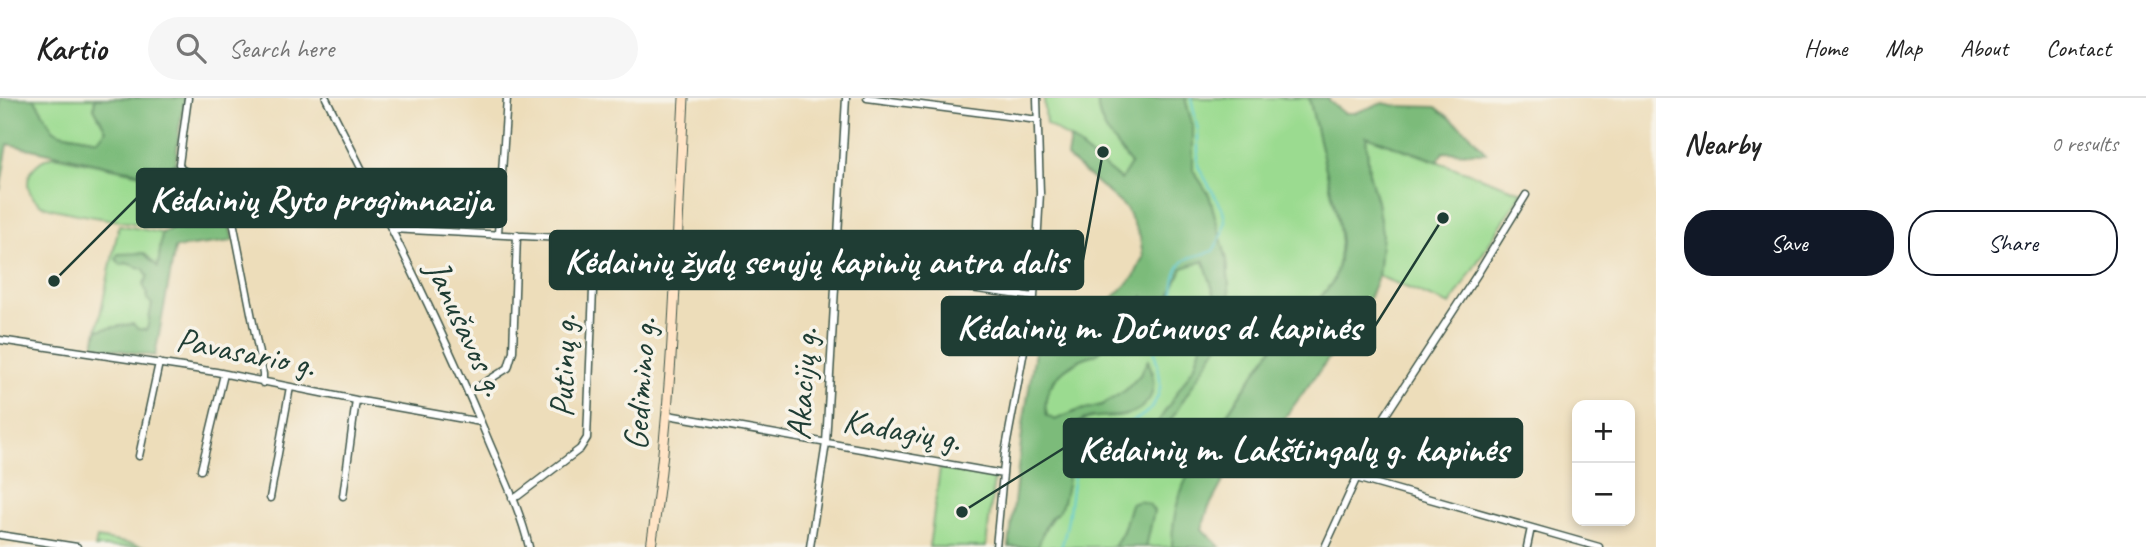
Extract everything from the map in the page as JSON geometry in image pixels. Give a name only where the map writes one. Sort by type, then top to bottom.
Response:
[{"type":"main road","name":"Gedimino g.","points":[[651,547],[668,415],[684,98]]},
{"type":"street","points":[[188,98],[179,164],[181,169],[214,187],[232,216],[263,383]]},
{"type":"street","name":"Janušavos g.","points":[[326,98],[392,229],[468,393],[512,498],[529,547]]},
{"type":"street","points":[[498,233],[507,98]]},
{"type":"street","name":"Akacijų g.","points":[[810,547],[826,443],[846,98]]},
{"type":"street","points":[[867,98],[1038,120]]},
{"type":"street","points":[[996,547],[1009,433],[1034,296],[1040,214],[1037,98]]},
{"type":"street","points":[[1325,547],[1385,416],[1526,195]]},
{"type":"street","points":[[392,229],[676,245],[1034,296]]},
{"type":"street","points":[[468,393],[508,368],[513,351],[517,235]]},
{"type":"street","name":"Putinų g.","points":[[512,498],[580,449],[587,438],[594,240]]},
{"type":"street","name":"Pavasario g.","points":[[0,340],[224,374],[481,422]]},
{"type":"street","points":[[139,456],[159,363]]},
{"type":"street","points":[[201,470],[224,374]]},
{"type":"street","points":[[270,498],[290,387]]},
{"type":"street","points":[[343,496],[356,400]]},
{"type":"street","name":"Kadagių g.","points":[[668,415],[1003,474]]},
{"type":"street","points":[[1356,478],[1599,547]]},
{"type":"street","points":[[1527,547],[1531,528]]},
{"type":"street","points":[[0,535],[77,547]]},
{"type":"green space","points":[[0,98],[34,98],[53,129],[60,133],[98,140],[106,130],[94,108],[95,98],[185,98],[176,162],[160,177],[8,144],[0,190]]},
{"type":"green space","points":[[34,98],[95,98],[94,108],[106,130],[99,140],[60,133],[53,129]]},
{"type":"green space","points":[[1044,98],[1098,98],[1103,125],[1131,164],[1122,181],[1070,139],[1046,124]]},
{"type":"green space","points":[[1098,98],[1185,98],[1193,127],[1193,170],[1209,195],[1227,260],[1230,326],[1148,456],[1142,459],[1139,451],[1195,365],[1216,299],[1204,261],[1182,268],[1155,330],[1141,340],[1143,297],[1101,350],[1081,359],[1059,375],[1046,398],[1047,416],[1055,420],[1102,405],[1126,390],[1140,375],[1148,360],[1153,386],[1148,401],[1139,409],[1119,416],[1082,420],[1075,426],[1070,438],[1067,485],[1061,508],[1046,524],[1038,547],[1009,547],[1023,425],[1037,340],[1062,333],[1105,306],[1134,277],[1143,257],[1140,237],[1126,208],[1067,157],[1070,139],[1121,180],[1131,164],[1103,125]]},
{"type":"green space","points":[[1185,98],[1309,98],[1338,220],[1341,242],[1334,280],[1320,298],[1306,300],[1301,306],[1206,447],[1182,496],[1172,547],[1146,547],[1154,511],[1131,504],[1123,531],[1114,547],[1038,547],[1046,526],[1060,510],[1074,427],[1092,418],[1125,416],[1153,373],[1148,361],[1126,390],[1102,405],[1055,420],[1047,416],[1047,391],[1062,371],[1099,352],[1144,296],[1141,339],[1155,330],[1182,268],[1204,261],[1216,299],[1195,365],[1140,451],[1143,459],[1230,325],[1227,260],[1209,195],[1193,170],[1193,127]]},
{"type":"green space","points":[[1309,98],[1329,98],[1329,101],[1344,113],[1354,113],[1383,103],[1436,107],[1471,135],[1486,153],[1443,152],[1438,161],[1366,136],[1369,173],[1382,233],[1378,276],[1365,309],[1274,432],[1227,474],[1208,509],[1202,529],[1220,547],[1172,547],[1177,507],[1191,471],[1295,313],[1306,300],[1320,298],[1334,280],[1341,242],[1338,219]]},
{"type":"green space","points":[[1366,136],[1522,192],[1450,305],[1378,276],[1382,233],[1369,173]]},
{"type":"green space","points":[[54,156],[159,178],[171,192],[172,207],[164,219],[147,225],[74,213],[40,204],[29,190],[29,176],[38,163]]},
{"type":"green space","points":[[176,163],[179,171],[186,176],[177,192],[160,177]]},
{"type":"green space","points":[[186,176],[214,195],[224,209],[233,241],[175,248],[155,356],[94,346],[97,330],[133,324],[138,329],[147,330],[152,304],[147,299],[143,285],[148,276],[144,269],[126,263],[121,265],[116,259],[118,254],[144,253],[158,267],[162,233],[171,229],[177,192]]},
{"type":"green space","points":[[119,225],[162,233],[158,268],[126,263],[144,269],[148,276],[147,292],[152,304],[147,331],[132,324],[97,330]]},
{"type":"green space","points":[[940,468],[994,478],[986,547],[929,547]]},
{"type":"green space","points":[[1139,501],[1149,504],[1154,511],[1146,547],[1114,547],[1123,531],[1131,504]]},
{"type":"green space","points":[[97,538],[148,547],[95,547]]},
{"type":"waterway","points":[[1061,547],[1075,473],[1084,446],[1098,432],[1132,422],[1143,415],[1156,400],[1160,378],[1154,342],[1170,308],[1179,267],[1193,256],[1213,251],[1223,233],[1223,210],[1198,166],[1198,130],[1191,98]]},
{"type":"place","name":"Kėdainių žydų senųjų kapinių antra dalis","points":[[1103,152]]},
{"type":"place","name":"Kėdainių m. Dotnuvos d. kapinės","points":[[1443,218]]},
{"type":"place","name":"Kėdainių Ryto progimnazija","points":[[54,281]]},
{"type":"place","name":"Kėdainių m. Lakštingalų g. kapinės","points":[[962,512]]}]
